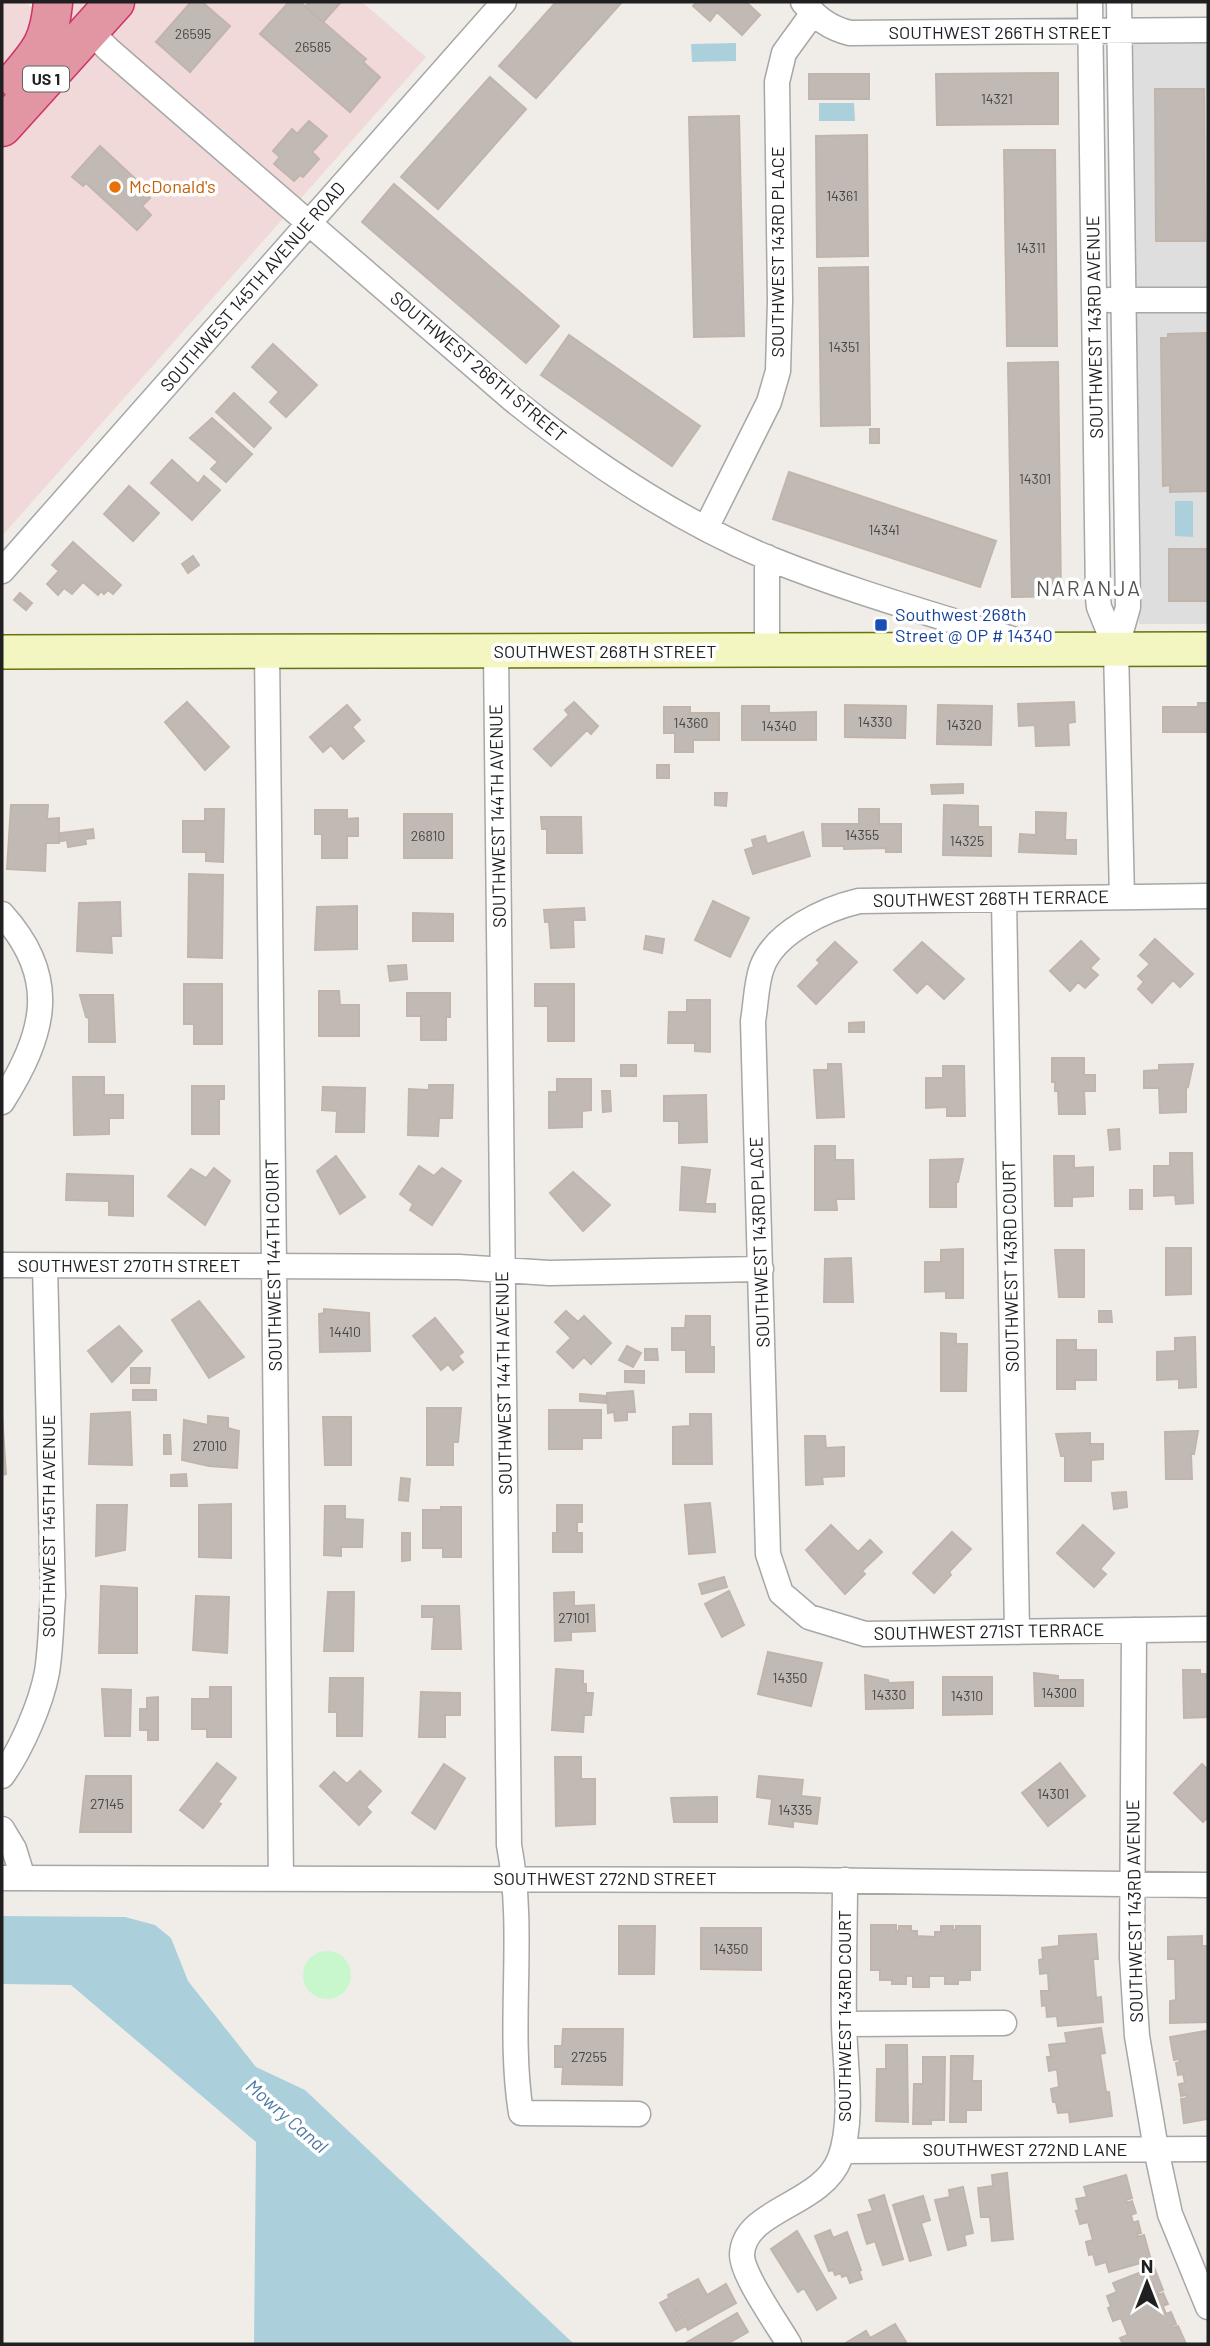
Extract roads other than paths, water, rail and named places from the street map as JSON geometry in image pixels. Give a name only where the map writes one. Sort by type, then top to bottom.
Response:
[{"type":"highway","name":"US 1","points":[[2,61],[52,2]]},
{"type":"highway","points":[[2,96],[37,55],[47,38],[52,2]]},
{"type":"highway","name":"US 1","points":[[2,127],[92,16],[115,2]]},
{"type":"main road","name":"SOUTHWEST 268TH STREET","points":[[2,652],[1208,649]]},
{"type":"street","name":"SOUTHWEST 145TH AVENUE ROAD","points":[[2,571],[504,2]]},
{"type":"street","name":"SOUTHWEST 143RD AVENUE","points":[[1090,2],[1098,598],[1116,649]]},
{"type":"street","name":"SOUTHWEST 143RD AVENUE","points":[[1119,2],[1128,607],[1116,649],[1122,897]]},
{"type":"street","name":"SOUTHWEST 266TH STREET","points":[[808,8],[837,30],[866,34],[1208,30]]},
{"type":"street","name":"SOUTHWEST 143RD PLACE","points":[[706,528],[769,402],[778,371],[780,301],[777,82],[784,53],[808,8]]},
{"type":"street","name":"SOUTHWEST 266TH STREET","points":[[92,16],[118,58],[550,430],[658,502],[767,558],[854,589],[1044,649]]},
{"type":"street","points":[[1095,299],[1208,300]]},
{"type":"street","points":[[767,558],[767,651]]},
{"type":"street","name":"SOUTHWEST 144TH COURT","points":[[267,651],[281,1879]]},
{"type":"street","name":"SOUTHWEST 144TH AVENUE","points":[[496,652],[509,1845],[515,1879],[515,2074],[521,2113],[638,2114]]},
{"type":"street","name":"SOUTHWEST 268TH TERRACE","points":[[782,937],[835,907],[859,901],[1208,896]]},
{"type":"street","name":"SOUTHWEST 143RD COURT","points":[[1004,899],[1017,1632]]},
{"type":"street","points":[[2,914],[17,933],[32,961],[40,997],[39,1021],[32,1047],[2,1102]]},
{"type":"street","name":"SOUTHWEST 143RD PLACE","points":[[768,1554],[753,1021],[762,966],[782,937]]},
{"type":"street","name":"SOUTHWEST 270TH STREET","points":[[2,1265],[459,1267],[549,1273],[761,1269]]},
{"type":"street","name":"SOUTHWEST 145TH AVENUE","points":[[2,1776],[34,1712],[46,1674],[50,1646],[52,1596],[45,1266]]},
{"type":"street","name":"SOUTHWEST 271ST TERRACE","points":[[768,1554],[781,1593],[809,1618],[865,1634],[1208,1629]]},
{"type":"street","name":"SOUTHWEST 143RD AVENUE","points":[[1134,1630],[1132,1958],[1137,2036],[1170,2214],[1208,2307]]},
{"type":"street","points":[[2,1829],[14,1849],[12,1878]]},
{"type":"street","name":"SOUTHWEST 272ND STREET","points":[[12,1878],[845,1880],[1208,1885]]},
{"type":"street","name":"SOUTHWEST 143RD COURT","points":[[789,2344],[747,2273],[742,2256],[746,2236],[761,2220],[813,2192],[833,2173],[843,2151],[847,2114],[844,2024],[845,1880]]},
{"type":"street","points":[[844,2024],[1003,2023]]},
{"type":"street","name":"SOUTHWEST 272ND LANE","points":[[843,2151],[1208,2149]]},
{"type":"water","points":[[736,43],[736,61],[692,62],[691,44]]},
{"type":"water","points":[[819,103],[854,103],[855,121],[819,121]]},
{"type":"water","points":[[1175,501],[1193,501],[1193,537],[1175,536]]},
{"type":"water","name":"Mowry Canal","points":[[2,1916],[125,1917],[155,1925],[171,1938],[188,1981],[256,2067],[305,2090],[574,2344],[254,2344],[256,2142],[71,1985],[2,1984]]},
{"type":"place","name":"McDonald's","points":[[115,187]]},
{"type":"place","name":"Southwest 268th Street @ OP # 14340","points":[[881,625]]},
{"type":"district","name":"NARANJA","points":[[1089,589]]}]
